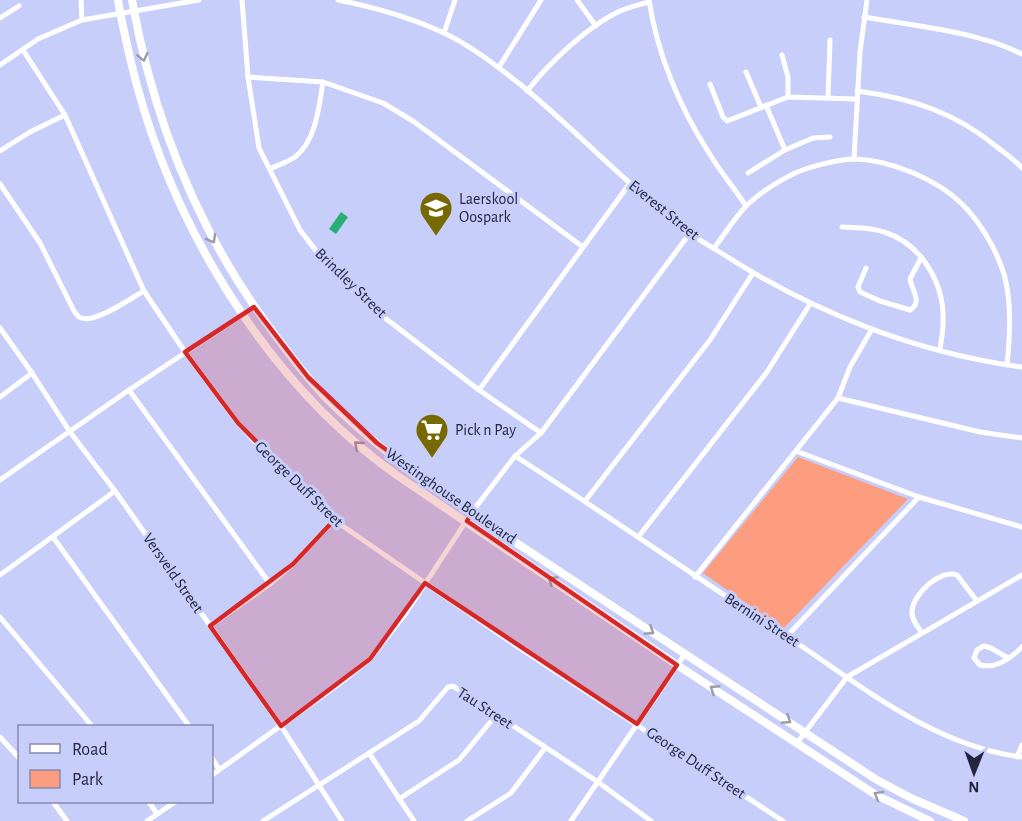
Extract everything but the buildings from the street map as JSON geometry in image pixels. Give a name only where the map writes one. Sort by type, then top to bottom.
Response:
[{"type":"street","points":[[81,0],[82,20]]},
{"type":"street","name":"Westinghouse Boulevard","points":[[118,0],[140,99],[158,152],[209,258],[243,315],[284,369],[348,436],[398,476],[677,665],[876,795],[930,821]]},
{"type":"street","name":"Westinghouse Boulevard","points":[[132,0],[151,87],[180,172],[206,227],[254,307],[297,364],[333,404],[397,460],[685,654],[877,780],[913,799],[964,821]]},
{"type":"street","points":[[0,65],[51,32],[82,20],[199,0]]},
{"type":"street","name":"Brindley Street","points":[[242,0],[248,77],[259,148],[300,230],[323,260],[385,318],[479,390],[541,433]]},
{"type":"street","name":"Everest Street","points":[[338,0],[404,17],[444,33],[499,67],[554,112],[630,183],[690,233],[753,273],[810,304],[872,328],[940,350],[1022,367]]},
{"type":"street","points":[[444,33],[455,0]]},
{"type":"street","points":[[499,67],[541,0]]},
{"type":"street","points":[[577,0],[596,26]]},
{"type":"street","points":[[854,159],[856,99],[867,0]]},
{"type":"street","points":[[527,90],[553,61],[596,26],[623,10],[649,1],[658,44],[685,112],[709,154],[746,206]]},
{"type":"street","points":[[0,18],[19,6]]},
{"type":"street","points":[[864,17],[976,38],[1022,54]]},
{"type":"street","points":[[828,98],[830,40]]},
{"type":"street","name":"George Duff Street","points":[[23,50],[65,115],[144,291],[185,352],[244,430],[273,461],[334,520],[783,821]]},
{"type":"street","points":[[782,55],[788,77],[788,97]]},
{"type":"street","points":[[746,72],[784,150]]},
{"type":"street","points":[[248,77],[323,82],[383,103],[413,120],[583,247]]},
{"type":"street","points":[[270,169],[294,158],[306,144],[318,112],[323,82]]},
{"type":"street","points":[[710,84],[726,120],[788,97],[856,99]]},
{"type":"street","points":[[857,91],[888,95],[928,106],[976,130],[1021,164]]},
{"type":"street","points":[[0,151],[30,132],[65,115]]},
{"type":"street","points":[[748,173],[784,150],[813,138],[830,137]]},
{"type":"street","points":[[714,248],[746,206],[794,173],[854,159],[893,166],[936,184],[962,204],[989,240],[1004,275],[1009,301],[1007,365]]},
{"type":"street","points":[[479,390],[630,183]]},
{"type":"street","points":[[0,184],[40,243],[78,317],[85,319],[100,315],[144,291]]},
{"type":"street","points":[[842,227],[885,232],[905,243],[921,258],[933,275],[939,289],[943,322],[940,350]]},
{"type":"street","points":[[213,774],[359,669],[370,658],[406,613],[472,512],[515,456],[541,433],[690,233]]},
{"type":"street","points":[[866,268],[858,286],[860,292],[910,310],[916,306],[917,302],[910,284],[911,276],[921,258]]},
{"type":"street","points":[[585,501],[710,340],[753,273]]},
{"type":"street","points":[[639,536],[767,372],[810,304]]},
{"type":"street","points":[[0,480],[254,307]]},
{"type":"street","name":"Versveld Street","points":[[0,328],[70,432],[115,491],[281,726],[342,821]]},
{"type":"street","points":[[695,577],[837,398],[850,367],[872,328]]},
{"type":"street","points":[[0,396],[32,373]]},
{"type":"street","points":[[129,390],[270,585]]},
{"type":"street","points":[[837,398],[970,430],[1022,438]]},
{"type":"street","points":[[796,451],[919,497],[1022,527]]},
{"type":"street","name":"Bernini Street","points":[[515,456],[919,723],[968,745],[1020,757]]},
{"type":"street","points":[[0,575],[115,491]]},
{"type":"street","points":[[787,636],[919,497]]},
{"type":"street","points":[[210,626],[270,585],[309,549],[334,520]]},
{"type":"street","points":[[53,537],[188,725]]},
{"type":"street","points":[[922,633],[913,618],[912,610],[919,595],[934,580],[953,574],[961,579],[977,601]]},
{"type":"street","points":[[797,743],[847,677],[1022,575]]},
{"type":"street","points":[[0,617],[91,725]]},
{"type":"street","points":[[1008,658],[984,646],[977,650],[974,658],[977,663],[986,667],[999,664],[1008,658],[1022,647]]},
{"type":"street","points":[[572,821],[685,654]]},
{"type":"street","name":"Tau Street","points":[[264,821],[272,819],[319,784],[419,721],[451,686],[465,692],[598,782],[649,820]]},
{"type":"street","points":[[399,798],[459,760],[497,714]]},
{"type":"street","points":[[0,737],[18,757]]},
{"type":"street","points":[[1020,757],[1022,745]]},
{"type":"street","points":[[467,821],[511,793],[545,748]]},
{"type":"street","points":[[369,753],[414,821]]},
{"type":"street","points":[[213,760],[219,769]]},
{"type":"street","points":[[54,803],[67,821]]},
{"type":"street","points":[[150,803],[158,814]]},
{"type":"street","points":[[147,821],[172,803]]},
{"type":"highlighted area","points":[[254,307],[308,377],[377,443],[472,512],[467,521],[677,665],[637,724],[425,583],[370,659],[281,726],[210,626],[293,564],[334,520],[238,423],[185,352]]},
{"type":"green space","points":[[798,457],[908,499],[783,629],[703,573]]},
{"type":"shaded area","points":[[341,212],[348,217],[336,234],[329,229]]},
{"type":"place","name":"Laerskool Oospark","points":[[436,237]]},
{"type":"place","name":"Pick n Pay","points":[[432,459]]}]
